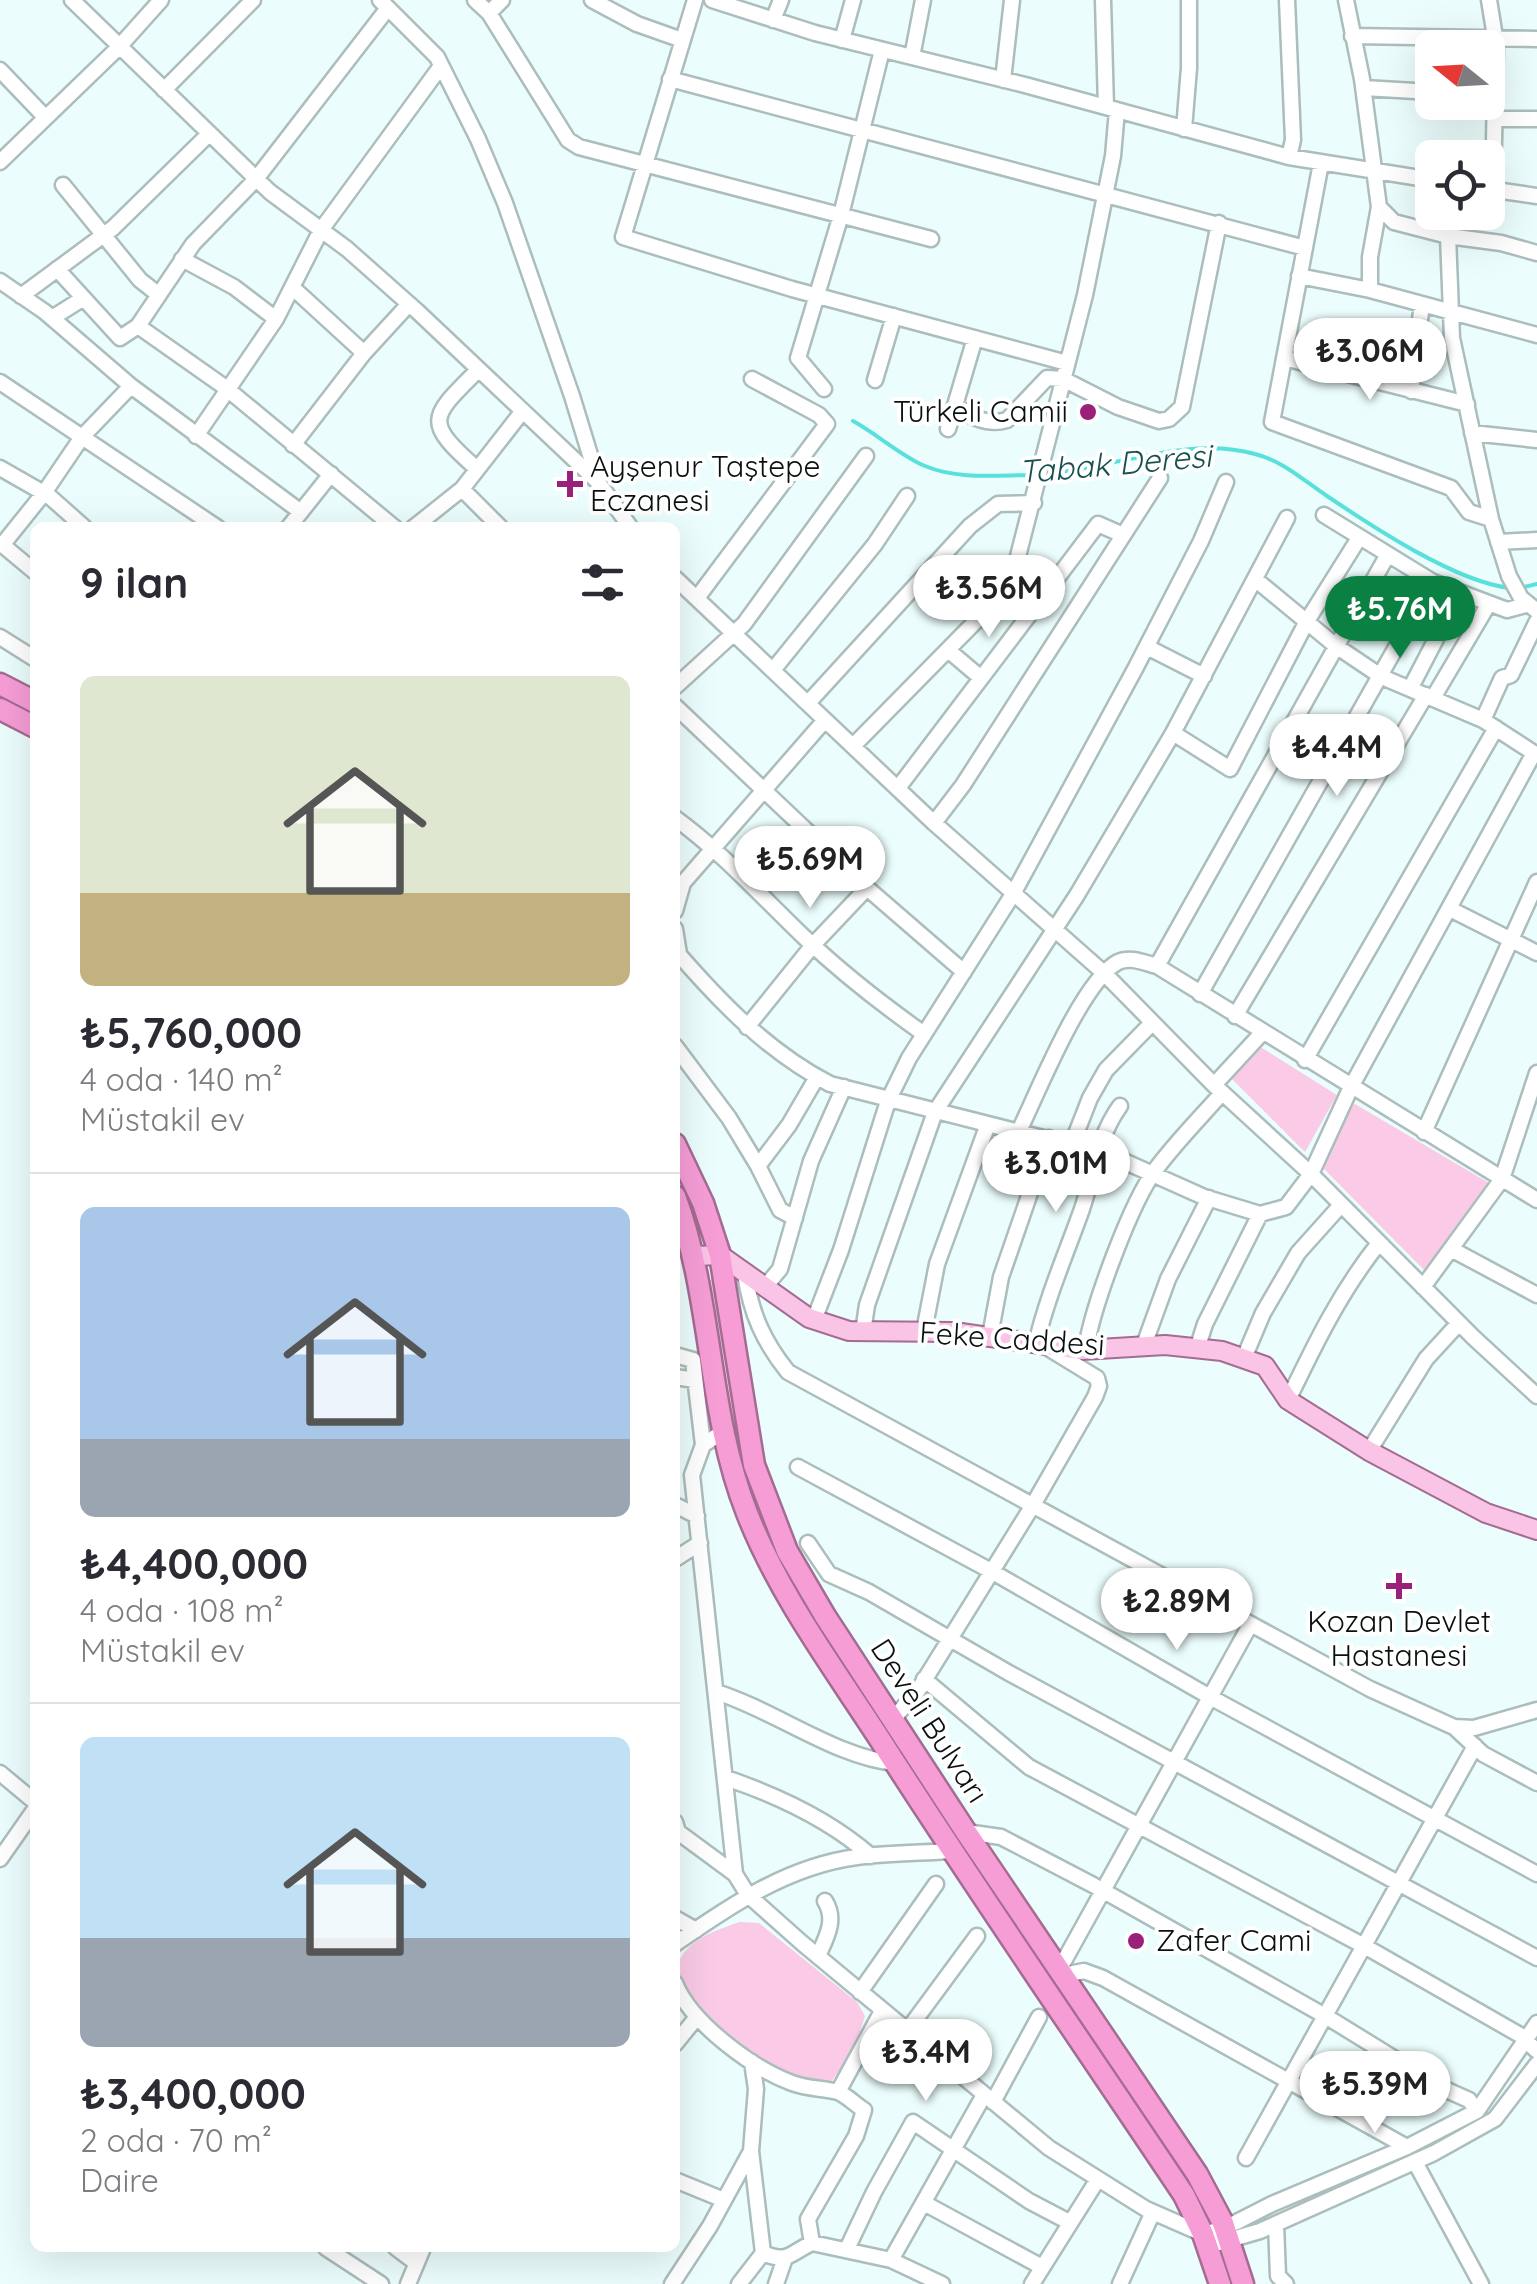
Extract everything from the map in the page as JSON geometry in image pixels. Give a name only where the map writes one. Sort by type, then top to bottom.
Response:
[{"type":"highway","points":[[0,684],[30,699]]},
{"type":"highway","points":[[0,710],[30,725]]},
{"type":"highway","name":"Develi Bulvarı","points":[[680,1155],[703,1204],[720,1255],[758,1480],[798,1571],[966,1832],[1197,2174],[1227,2234],[1244,2284]]},
{"type":"highway","name":"Develi Bulvarı","points":[[680,1211],[695,1256],[724,1431],[742,1499],[771,1566],[951,1850],[1184,2195],[1209,2263]]},
{"type":"main road","name":"Feke Caddesi","points":[[720,1255],[814,1320],[863,1332],[990,1336],[1086,1350],[1198,1346],[1244,1358],[1265,1366],[1288,1400],[1369,1452],[1486,1514],[1537,1530]]},
{"type":"main road","points":[[695,1256],[720,1255]]},
{"type":"street","points":[[72,0],[256,178],[409,304],[598,482],[627,522]]},
{"type":"street","points":[[1,158],[118,48],[161,0]]},
{"type":"street","points":[[164,90],[253,0]]},
{"type":"street","points":[[475,0],[490,13],[568,140],[590,152],[931,240]]},
{"type":"street","points":[[490,13],[502,0]]},
{"type":"street","points":[[592,0],[637,24],[682,40]]},
{"type":"street","points":[[694,0],[623,237],[1067,362]]},
{"type":"street","points":[[714,0],[842,40],[1288,157],[1415,178]]},
{"type":"street","points":[[773,20],[781,0]]},
{"type":"street","points":[[842,40],[854,0]]},
{"type":"street","points":[[912,57],[923,0]]},
{"type":"street","points":[[1003,80],[1012,0]]},
{"type":"street","points":[[852,746],[978,619],[1015,568],[1086,294],[1106,194],[1112,109],[1103,0]]},
{"type":"street","points":[[1184,129],[1190,0]]},
{"type":"street","points":[[1287,0],[1292,140],[1288,157]]},
{"type":"street","points":[[1346,0],[1364,88],[1380,207],[1370,257],[1370,290]]},
{"type":"street","points":[[1489,0],[1494,30]]},
{"type":"street","points":[[58,269],[120,338],[138,326],[193,244],[256,178],[384,4],[441,66],[478,139],[505,204],[598,482]]},
{"type":"street","points":[[1352,36],[1415,37]]},
{"type":"street","points":[[1505,39],[1537,38]]},
{"type":"street","points":[[824,388],[798,358],[841,215],[882,50]]},
{"type":"street","points":[[196,436],[276,319],[321,230],[441,66]]},
{"type":"street","points":[[0,70],[46,117]]},
{"type":"street","points":[[670,79],[1304,248]]},
{"type":"street","points":[[1364,88],[1415,91]]},
{"type":"street","points":[[1505,119],[1537,119]]},
{"type":"street","points":[[21,296],[104,234],[210,134]]},
{"type":"street","points":[[1321,163],[1272,422],[1451,488],[1469,512],[1491,519]]},
{"type":"street","points":[[63,185],[140,280],[159,295]]},
{"type":"street","points":[[1505,191],[1537,196]]},
{"type":"street","points":[[1380,207],[1394,222],[1537,252]]},
{"type":"street","points":[[955,405],[969,416],[999,422],[1007,420],[1047,378],[1063,379],[1118,407],[1159,421],[1169,419],[1182,407],[1219,223]]},
{"type":"street","points":[[1324,515],[1433,582],[1488,605],[1513,611],[1528,605],[1508,576],[1472,433],[1452,338],[1448,236]]},
{"type":"street","points":[[182,260],[234,286],[276,319]]},
{"type":"street","points":[[1299,276],[1370,290],[1537,335]]},
{"type":"street","points":[[0,281],[52,318],[131,386],[300,512]]},
{"type":"street","points":[[292,287],[364,353]]},
{"type":"street","points":[[52,318],[82,299]]},
{"type":"street","points":[[293,445],[364,353],[409,304]]},
{"type":"street","points":[[1411,392],[1422,304]]},
{"type":"street","points":[[875,380],[894,316]]},
{"type":"street","points":[[138,326],[226,388],[387,522]]},
{"type":"street","points":[[948,429],[975,338]]},
{"type":"street","points":[[1284,358],[1466,404]]},
{"type":"street","points":[[477,469],[445,441],[438,418],[442,406],[478,370]]},
{"type":"street","points":[[696,598],[827,424],[819,415],[752,379]]},
{"type":"street","points":[[0,382],[209,522]]},
{"type":"street","points":[[30,568],[2,544],[44,493],[82,437],[131,386]]},
{"type":"street","points":[[420,522],[462,488],[522,412]]},
{"type":"street","points":[[1472,433],[1537,440]]},
{"type":"street","points":[[680,682],[744,624],[866,456]]},
{"type":"street","points":[[0,468],[44,493],[77,522]]},
{"type":"street","points":[[292,522],[331,474]]},
{"type":"street","points":[[934,823],[964,785],[1160,478]]},
{"type":"street","points":[[814,1320],[841,1250],[888,1101],[924,1034],[1013,894],[1201,541],[1226,482]]},
{"type":"street","points":[[462,488],[495,522]]},
{"type":"street","points":[[773,670],[876,544],[908,496]]},
{"type":"street","points":[[808,703],[970,526],[998,504],[1034,503]]},
{"type":"street","points":[[863,1332],[867,1305],[935,1112],[1054,932],[1174,733],[1288,518]]},
{"type":"street","points":[[898,788],[1098,524],[1123,535]]},
{"type":"street","points":[[1174,733],[1230,769],[1307,621],[1360,538]]},
{"type":"street","points":[[1498,542],[1537,540]]},
{"type":"street","points":[[1156,966],[1387,556]]},
{"type":"street","points":[[680,955],[747,1027],[799,1068],[844,1088],[1097,1151],[1209,1198],[1260,1214],[1286,1207],[1311,1174],[1351,1088],[1536,754],[1489,724],[1382,676],[1336,646],[1255,579]]},
{"type":"street","points":[[1200,994],[1433,582]]},
{"type":"street","points":[[680,583],[934,823],[1105,974],[1218,1089],[1311,1174],[1537,1396]]},
{"type":"street","points":[[1235,1016],[1488,605]]},
{"type":"street","points":[[1306,1060],[1489,724],[1502,678],[1511,675],[1537,620]]},
{"type":"street","points":[[1410,688],[1437,636]]},
{"type":"street","points":[[0,637],[30,656]]},
{"type":"street","points":[[1146,647],[1204,676]]},
{"type":"street","points":[[948,650],[981,678]]},
{"type":"street","points":[[680,711],[867,888],[964,972]]},
{"type":"street","points":[[680,891],[682,883],[825,720]]},
{"type":"street","points":[[680,822],[714,847],[814,945],[886,1008],[924,1034]]},
{"type":"street","points":[[1424,1132],[1537,882]]},
{"type":"street","points":[[747,1027],[867,888]]},
{"type":"street","points":[[1450,909],[1537,953]]},
{"type":"street","points":[[1019,1131],[1078,1009],[1120,960],[1132,960],[1156,966],[1537,1200]]},
{"type":"street","points":[[1072,1144],[1106,1070],[1152,1022]]},
{"type":"street","points":[[1086,1350],[1090,1324],[1109,1272],[1153,1172],[1262,1032]]},
{"type":"street","points":[[680,1053],[730,1118],[780,1210],[795,1218]]},
{"type":"street","points":[[1424,1288],[1502,1179],[1537,1073]]},
{"type":"street","points":[[758,1166],[818,1077]]},
{"type":"street","points":[[764,1288],[780,1270],[812,1161],[844,1088]]},
{"type":"street","points":[[892,1720],[924,1680],[1033,1505],[1099,1386],[1097,1378],[1040,1344],[1061,1260],[1082,1207],[1097,1151],[1120,1106]]},
{"type":"street","points":[[924,1331],[937,1264],[988,1124]]},
{"type":"street","points":[[990,1336],[1000,1277],[1049,1138]]},
{"type":"street","points":[[1144,1345],[1168,1279],[1209,1198]]},
{"type":"street","points":[[1244,1358],[1263,1313],[1298,1253],[1341,1205]]},
{"type":"street","points":[[1198,1346],[1205,1324],[1260,1214]]},
{"type":"street","points":[[1288,1400],[1329,1314],[1379,1243]]},
{"type":"street","points":[[1451,1249],[1537,1295]]},
{"type":"street","points":[[745,1274],[751,1310],[769,1348],[788,1372],[1370,1690],[1454,1727],[1483,1754],[1537,1783]]},
{"type":"street","points":[[1369,1452],[1426,1358],[1459,1322]]},
{"type":"street","points":[[680,1357],[693,1360],[703,1446],[692,1475],[735,1874]]},
{"type":"street","points":[[680,1378],[695,1380]]},
{"type":"street","points":[[703,1446],[724,1431]]},
{"type":"street","points":[[798,1467],[1537,1874]]},
{"type":"street","points":[[680,1508],[697,1516]]},
{"type":"street","points":[[680,1556],[700,1543]]},
{"type":"street","points":[[808,1543],[829,1574],[869,1592],[949,1640],[1537,1958]]},
{"type":"street","points":[[1061,1973],[1250,1625]]},
{"type":"street","points":[[924,1680],[1029,1767],[1366,1947],[1525,2040],[1537,2051]]},
{"type":"street","points":[[716,1692],[746,1701],[870,1761],[895,1763]]},
{"type":"street","points":[[1454,1727],[1474,1728],[1537,1710]]},
{"type":"street","points":[[1246,2158],[1475,1746]]},
{"type":"street","points":[[0,1774],[30,1801]]},
{"type":"street","points":[[726,1778],[753,1787],[847,1836],[871,1856]]},
{"type":"street","points":[[0,1859],[30,1814]]},
{"type":"street","points":[[680,1831],[735,1874],[748,1895],[882,2011],[1049,2148],[1153,2212],[1209,2263],[1227,2234],[1272,2204],[1407,2147],[1477,2111],[1537,2023]]},
{"type":"street","points":[[966,1832],[1001,1837],[1104,1891],[1327,2017],[1442,2088],[1469,2100],[1477,2111]]},
{"type":"street","points":[[680,1943],[748,1895],[800,1871],[871,1856],[951,1850]]},
{"type":"street","points":[[860,1992],[936,1884]]},
{"type":"street","points":[[818,1956],[830,1932],[831,1911],[825,1902]]},
{"type":"street","points":[[680,1921],[696,1930]]},
{"type":"street","points":[[907,2031],[978,1936]]},
{"type":"street","points":[[1061,1973],[1084,1971],[1103,1978],[1407,2147]]},
{"type":"street","points":[[680,1990],[697,2016],[752,2062],[788,2082],[817,2092],[838,2092],[864,2110],[856,2136],[808,2219],[812,2243]]},
{"type":"street","points":[[838,2092],[882,2011]]},
{"type":"street","points":[[680,2038],[697,2016]]},
{"type":"street","points":[[891,2260],[955,2148],[1039,2017]]},
{"type":"street","points":[[739,2284],[763,2253],[752,2151],[756,2088],[752,2062]]},
{"type":"street","points":[[1227,2234],[1276,2224],[1415,2162],[1495,2119],[1537,2064]]},
{"type":"street","points":[[847,2249],[914,2122],[1030,2201],[1068,2222]]},
{"type":"street","points":[[672,2284],[752,2151]]},
{"type":"street","points":[[1415,2162],[1481,2284]]},
{"type":"street","points":[[1032,2284],[1098,2179]]},
{"type":"street","points":[[680,2182],[724,2200]]},
{"type":"street","points":[[924,2203],[1042,2267]]},
{"type":"street","points":[[1120,2284],[1153,2212]]},
{"type":"street","points":[[1276,2224],[1278,2276],[1286,2284]]},
{"type":"street","points":[[763,2253],[777,2260],[812,2243],[847,2249],[891,2260],[942,2284]]},
{"type":"street","points":[[332,2252],[381,2284]]},
{"type":"street","points":[[402,2252],[416,2262]]},
{"type":"street","points":[[408,2284],[421,2252]]},
{"type":"street","points":[[776,2284],[785,2258]]},
{"type":"shaded area","points":[[1262,1048],[1337,1095],[1305,1152],[1229,1076],[1255,1050]]},
{"type":"shaded area","points":[[1355,1104],[1489,1183],[1426,1272],[1321,1166],[1350,1106]]},
{"type":"shaded area","points":[[709,1280],[716,1280],[737,1427],[753,1490],[1154,2125],[1118,2081],[874,1720],[764,1538],[730,1432]]},
{"type":"shaded area","points":[[740,1922],[759,1923],[857,2002],[865,2016],[853,2052],[831,2082],[770,2067],[713,2023],[686,1992],[680,1980],[682,1956],[722,1928]]},
{"type":"waterway","name":"Tabak Deresi","points":[[853,421],[907,457],[938,470],[978,476],[1033,475]]},
{"type":"waterway","name":"Tabak Deresi","points":[[1043,474],[1202,448],[1255,454],[1284,466],[1367,523],[1440,564],[1489,584],[1510,588]]},
{"type":"waterway","name":"Tabak Deresi","points":[[1520,588],[1537,584]]},
{"type":"place","name":"Türkeli Camii","points":[[1088,412]]},
{"type":"place","name":"Ayşenur Taştepe Eczanesi","points":[[570,484]]},
{"type":"place","name":"Kozan Devlet Hastanesi","points":[[1399,1586]]},
{"type":"place","name":"Zafer Cami","points":[[1136,1941]]}]
